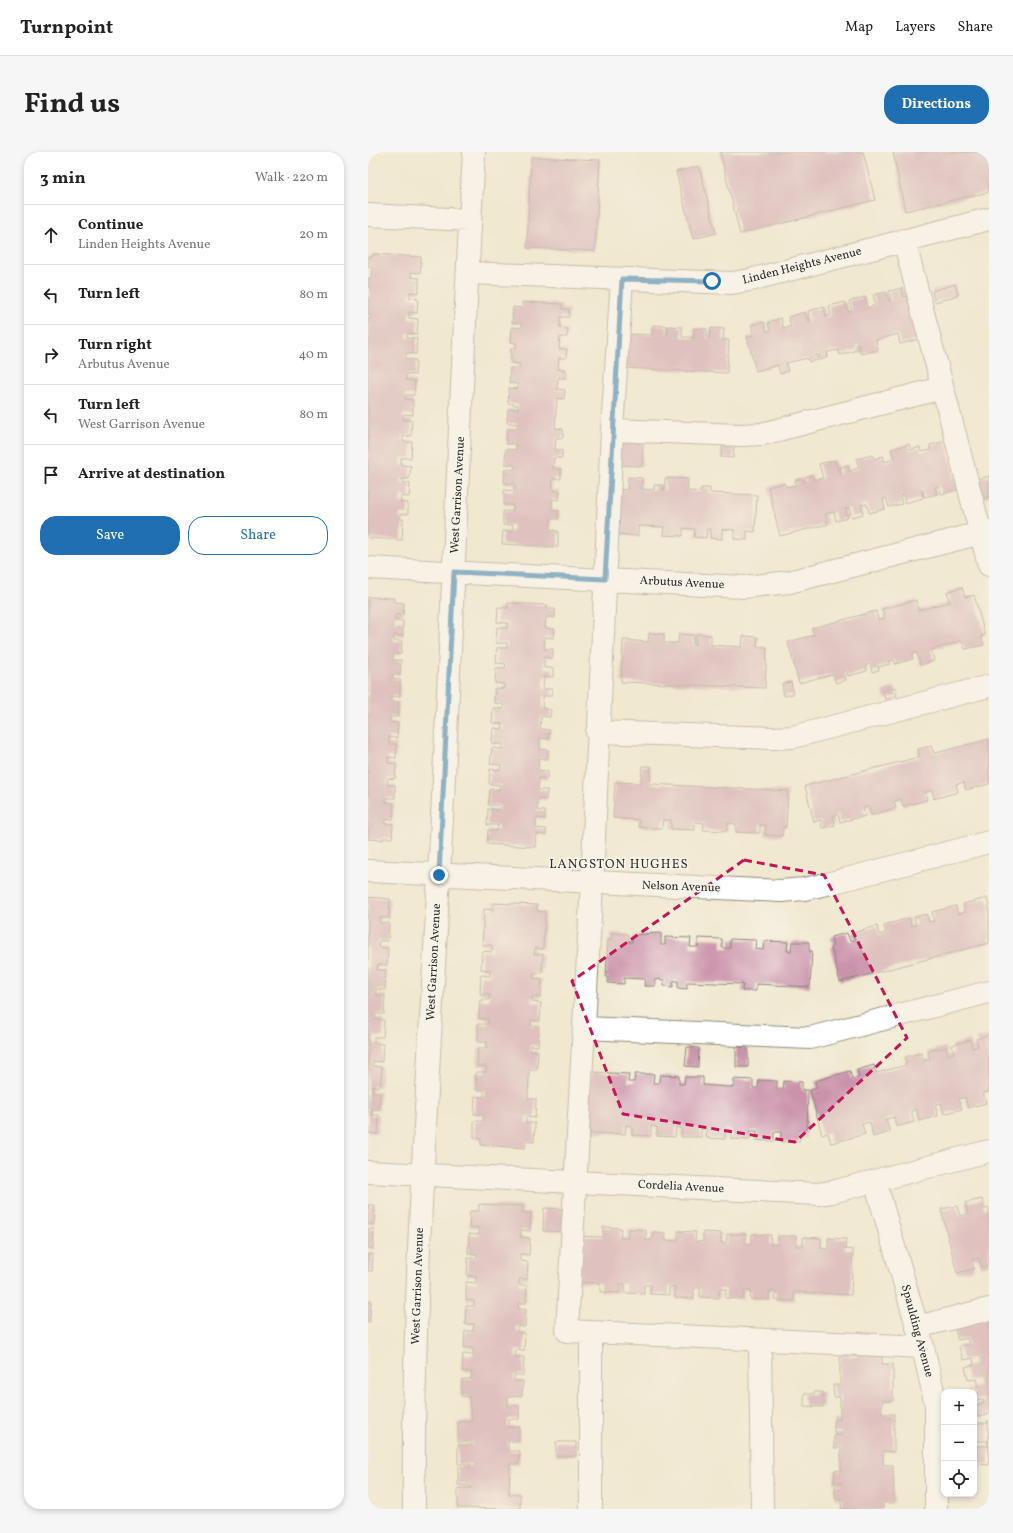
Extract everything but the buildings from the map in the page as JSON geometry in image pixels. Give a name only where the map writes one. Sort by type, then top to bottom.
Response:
[{"type":"street","name":"West Garrison Avenue","points":[[414,1509],[414,1392],[423,1174],[474,152]]},
{"type":"street","points":[[368,214],[470,220]]},
{"type":"street","name":"Linden Heights Avenue","points":[[468,273],[732,282],[750,280],[989,219]]},
{"type":"street","points":[[904,240],[942,388],[985,532],[989,565]]},
{"type":"street","points":[[622,279],[612,430],[585,1028],[568,1331],[923,1347]]},
{"type":"street","points":[[612,430],[741,435],[762,434],[942,388]]},
{"type":"street","name":"Arbutus Avenue","points":[[368,568],[744,587],[789,582],[985,532]]},
{"type":"street","points":[[598,732],[772,738],[792,737],[989,686]]},
{"type":"street","name":"Nelson Avenue","points":[[368,871],[782,892],[804,889],[989,842]]},
{"type":"street","points":[[585,1028],[810,1038],[989,992]]},
{"type":"street","name":"Cordelia Avenue","points":[[368,1172],[818,1194],[875,1181],[989,1151]]},
{"type":"street","name":"Spaulding Avenue","points":[[875,1181],[923,1347],[936,1405],[936,1509]]},
{"type":"street","points":[[917,1327],[989,1309]]},
{"type":"street","points":[[591,1333],[591,1509]]},
{"type":"street","points":[[760,1340],[762,1509]]},
{"type":"highlighted area","points":[[744,860],[824,875],[907,1038],[795,1142],[623,1114],[572,981]]},
{"type":"district","name":"LANGSTON HUGHES","points":[[619,865]]},
{"type":"route","points":[[439,875],[454,572],[605,579],[612,430],[622,279],[712,281]]}]
